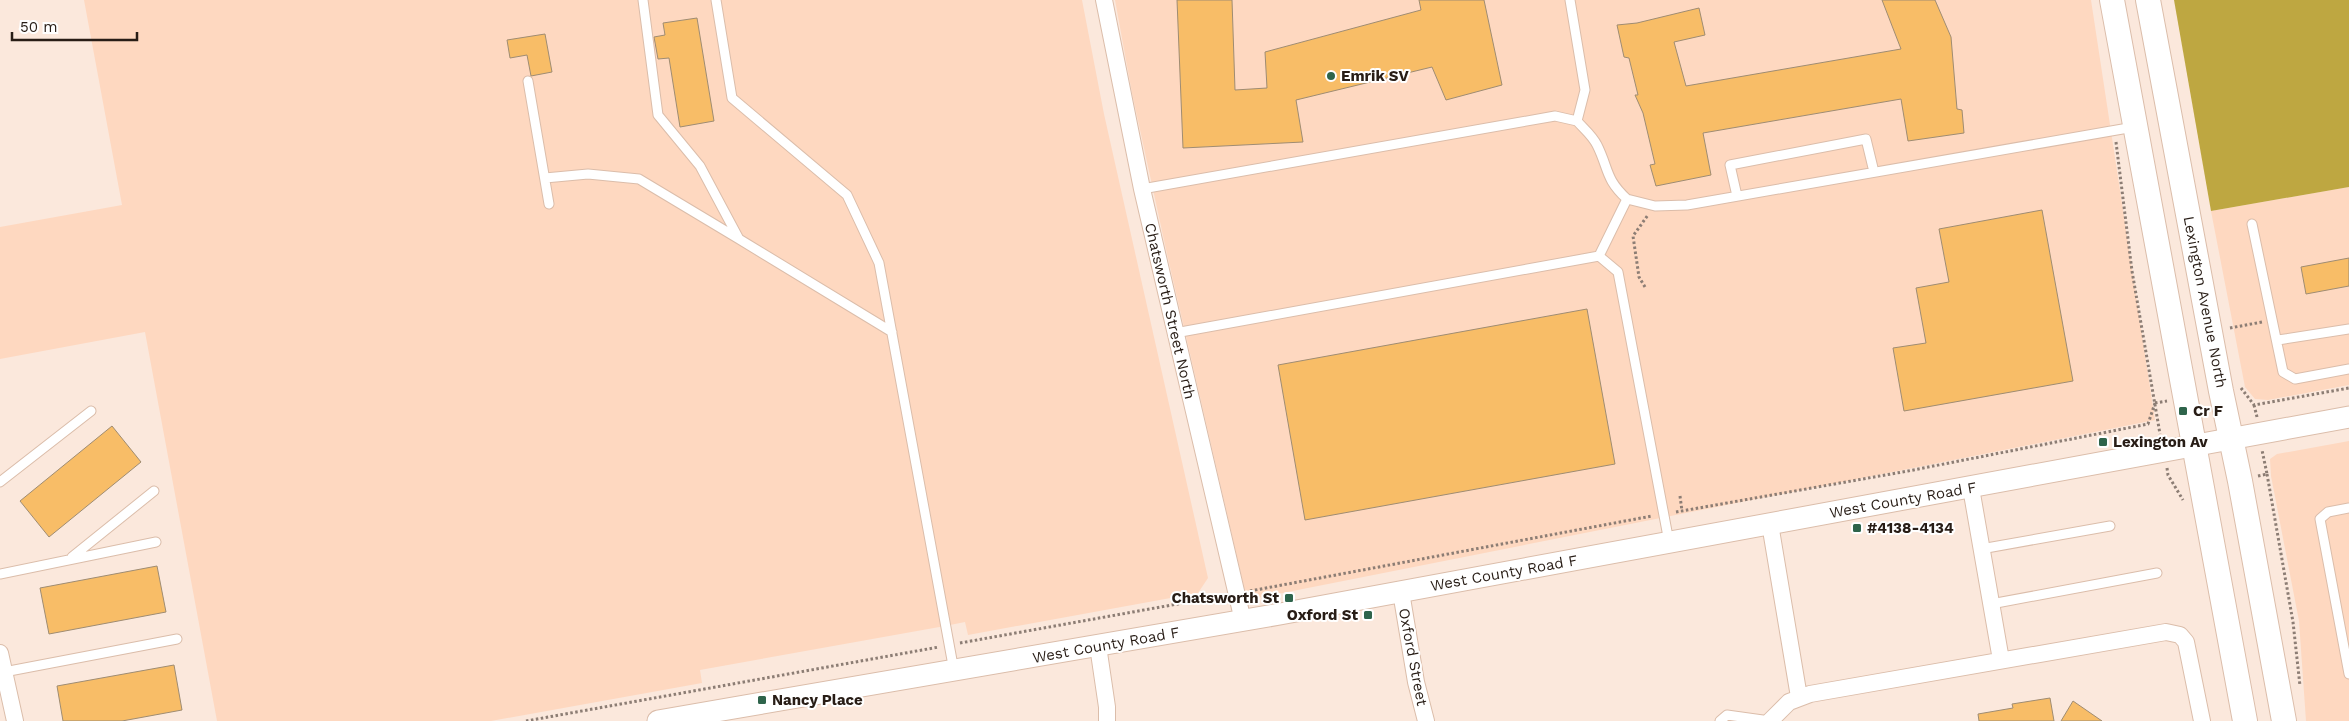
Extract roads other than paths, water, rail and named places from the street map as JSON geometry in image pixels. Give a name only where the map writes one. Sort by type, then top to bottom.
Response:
[{"type":"main road","points":[[2112,0],[2124,127],[2194,446],[2245,721]]},
{"type":"main road","name":"Lexington Avenue North","points":[[2148,0],[2284,721]]},
{"type":"street","name":"Chatsworth Street North","points":[[1104,0],[1142,189],[1243,621]]},
{"type":"street","name":"West County Road F","points":[[658,721],[732,714],[954,671],[1243,621],[2349,417]]},
{"type":"street","points":[[1971,488],[2001,660]]},
{"type":"street","points":[[1770,524],[1799,697]]},
{"type":"street","name":"Oxford Street","points":[[1401,592],[1416,682],[1426,721]]},
{"type":"street","points":[[1770,721],[1788,702],[1799,697],[2166,632],[2174,632],[2186,642],[2189,648],[2202,721]]},
{"type":"street","points":[[1098,646],[1107,707],[1107,721]]},
{"type":"street","points":[[0,653],[15,721]]},
{"type":"lane","points":[[643,0],[658,114],[700,166],[739,239]]},
{"type":"lane","points":[[716,0],[732,98],[847,196],[879,263],[954,671]]},
{"type":"lane","points":[[1570,0],[1585,90],[1577,121]]},
{"type":"lane","points":[[528,81],[549,204]]},
{"type":"lane","points":[[1142,189],[1555,116],[1577,121],[1592,136],[1608,178],[1627,199],[1651,205],[1687,205],[2124,127]]},
{"type":"lane","points":[[1737,196],[1730,165],[1866,139],[1874,172]]},
{"type":"lane","points":[[545,178],[588,174],[639,179],[892,332]]},
{"type":"lane","points":[[1599,256],[1627,199]]},
{"type":"lane","points":[[2252,224],[2278,340],[2283,372],[2295,379],[2349,369]]},
{"type":"lane","points":[[1175,333],[1599,256]]},
{"type":"lane","points":[[1599,256],[1618,272],[1669,543]]},
{"type":"lane","points":[[2278,340],[2349,329]]},
{"type":"lane","points":[[0,482],[91,411]]},
{"type":"lane","points":[[70,559],[154,492]]},
{"type":"lane","points":[[2349,508],[2328,512],[2320,520],[2349,674]]},
{"type":"lane","points":[[1981,549],[2110,526]]},
{"type":"lane","points":[[0,574],[156,542]]},
{"type":"lane","points":[[1991,604],[2157,573]]},
{"type":"lane","points":[[4,672],[177,639]]},
{"type":"lane","points":[[1720,721],[1727,715],[1770,721]]},
{"type":"place","name":"Emrik SV","points":[[1331,76]]},
{"type":"place","name":"Cr F","points":[[2183,411]]},
{"type":"place","name":"Lexington Av","points":[[2103,442]]},
{"type":"place","name":"#4138-4134","points":[[1857,528]]},
{"type":"place","name":"Chatsworth St","points":[[1289,598]]},
{"type":"place","name":"Oxford St","points":[[1368,615]]},
{"type":"place","name":"Nancy Place","points":[[762,700]]}]
